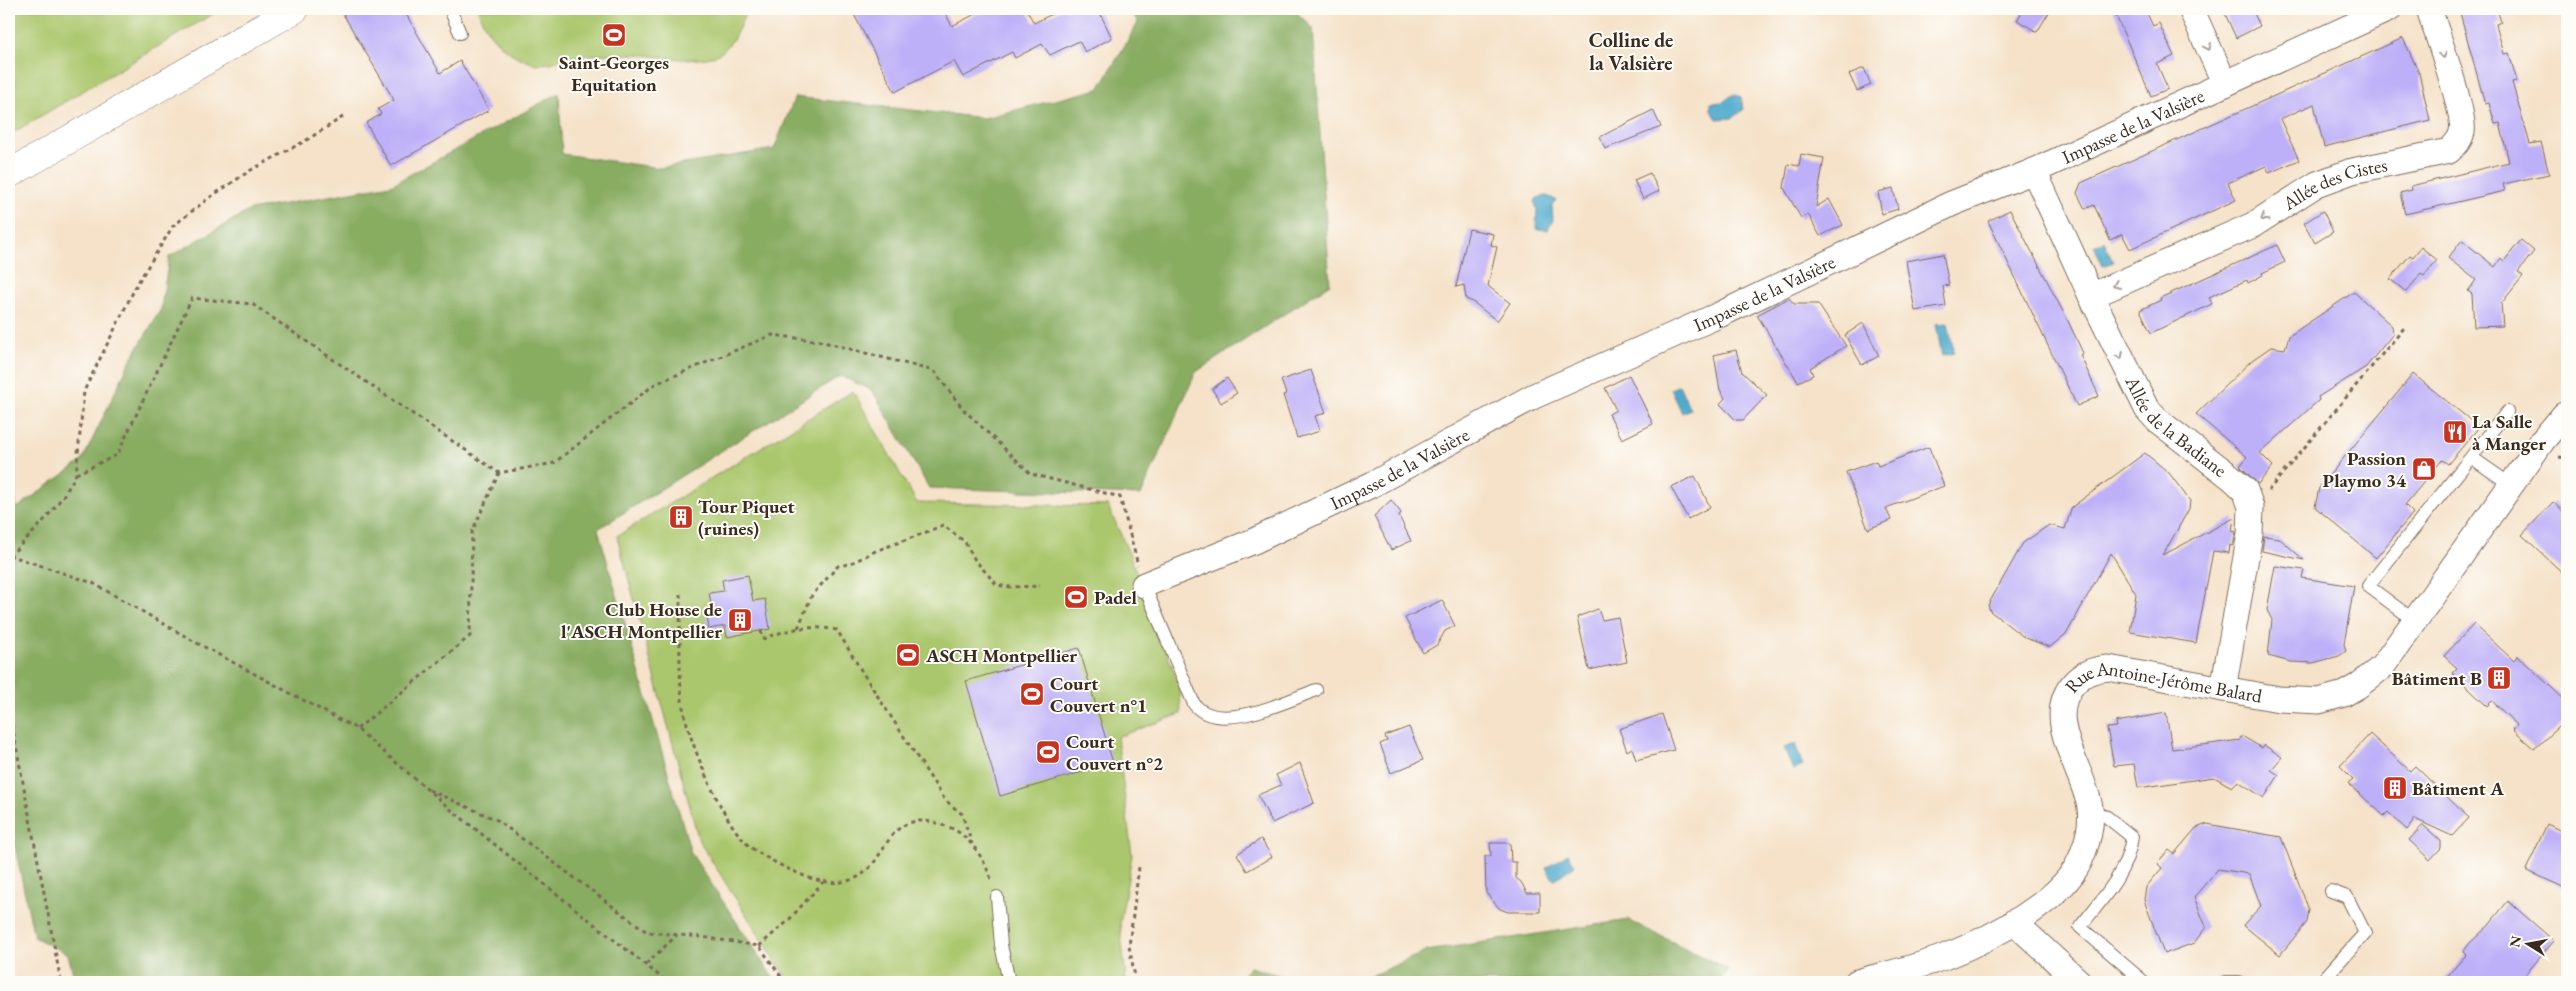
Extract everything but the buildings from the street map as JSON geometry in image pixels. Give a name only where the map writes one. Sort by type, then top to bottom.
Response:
[{"type":"street","points":[[9,174],[295,9]]},
{"type":"street","points":[[2191,9],[2225,84]]},
{"type":"street","name":"Impasse de la Valsière","points":[[1144,585],[1254,541],[1375,484],[1534,396],[1719,315],[1951,204],[2034,171],[2390,9]]},
{"type":"street","name":"Allée des Cistes","points":[[2091,296],[2254,225],[2317,184],[2352,171],[2449,151],[2458,142],[2462,130],[2460,112],[2429,9]]},
{"type":"street","name":"Allée de la Badiane","points":[[2034,171],[2091,296],[2147,409],[2157,420],[2245,490],[2251,507],[2250,534],[2223,689]]},
{"type":"street","name":"Rue Antoine-Jérôme Balard","points":[[1856,982],[1943,957],[1972,945],[2014,922],[2051,896],[2079,865],[2088,832],[2090,810],[2062,721],[2064,699],[2079,678],[2096,669],[2108,668],[2223,689],[2305,701],[2319,701],[2344,694],[2382,667],[2511,485],[2566,415]]},
{"type":"street","points":[[2014,922],[2080,982]]},
{"type":"lane","points":[[450,9],[460,32]]},
{"type":"lane","points":[[2415,621],[2368,586],[2507,412]]},
{"type":"lane","points":[[2471,457],[2511,485]]},
{"type":"lane","points":[[1144,585],[1194,704],[1200,711],[1214,716],[1242,716],[1262,711],[1316,690]]},
{"type":"lane","points":[[2090,810],[2107,817],[2132,838],[2127,861],[2116,883],[2080,927],[2144,982]]},
{"type":"lane","points":[[2321,982],[2364,934],[2347,897],[2331,890]]},
{"type":"lane","points":[[997,897],[1001,945],[1009,982]]},
{"type":"lane","points":[[2226,982],[2239,982]]},
{"type":"path","points":[[346,115],[305,141],[251,170],[209,198],[173,226],[137,284],[84,391],[76,474],[60,501],[9,556],[93,583],[197,643],[357,729],[424,788],[667,982]]},
{"type":"path","points":[[76,474],[117,455],[192,298],[252,304],[499,473],[554,463],[655,384],[772,334],[820,341],[934,371],[963,408],[1031,474],[1120,498],[1144,585]]},
{"type":"path","points":[[2251,507],[2265,495],[2404,328]]},
{"type":"path","points":[[357,729],[470,636],[472,532],[499,473]]},
{"type":"path","points":[[798,628],[812,595],[838,566],[851,565],[880,549],[907,541],[943,525],[965,542],[975,560],[997,585],[1010,588],[1040,586]]},
{"type":"path","points":[[680,594],[680,664],[684,709],[689,733],[727,816],[747,844],[775,862],[801,875],[829,884],[850,881],[868,868],[896,830],[915,819],[936,822],[955,829],[972,845],[986,865],[997,897]]},
{"type":"path","points":[[762,631],[763,639],[788,630],[813,626],[837,630],[945,800],[962,814],[972,845]]},
{"type":"path","points":[[9,709],[61,982]]},
{"type":"path","points":[[424,788],[498,820],[647,932],[677,934],[760,946],[785,982]]},
{"type":"path","points":[[1136,982],[1129,946],[1139,868]]},
{"type":"path","points":[[760,946],[787,922],[823,882]]},
{"type":"path","points":[[646,964],[677,934]]},
{"type":"green space","points":[[9,9],[221,9],[9,135]]},
{"type":"green space","name":"Saint-Georges Equitation","points":[[478,9],[747,9],[731,42],[723,51],[715,56],[679,59],[633,54],[600,54],[537,64],[523,60],[498,43],[486,27]]},
{"type":"green space","points":[[1131,9],[1293,9],[1313,28],[1330,284],[1196,372],[1141,495],[929,488],[872,390],[840,376],[598,529],[691,853],[776,982],[75,982],[68,954],[34,937],[9,819],[9,469],[17,508],[82,461],[131,359],[161,309],[169,257],[250,210],[391,185],[559,93],[562,154],[660,168],[774,149],[795,97],[984,118],[1099,89],[1138,23]]},
{"type":"green space","name":"ASCH Montpellier","points":[[853,391],[917,503],[1108,506],[1129,553],[1180,687],[1181,714],[1117,737],[1132,855],[1120,924],[1126,982],[789,982],[699,841],[617,536]]},
{"type":"green space","points":[[1628,920],[1728,969],[1719,982],[1315,982],[1362,980],[1427,951]]},
{"type":"green space","points":[[1250,967],[1302,982],[1236,982]]},
{"type":"water","points":[[1734,94],[1741,97],[1743,110],[1733,118],[1717,119],[1711,110],[1711,103],[1723,102]]},
{"type":"water","points":[[1547,196],[1556,200],[1552,206],[1553,220],[1548,230],[1536,229],[1537,210],[1535,202],[1537,198]]},
{"type":"water","points":[[2104,241],[2113,262],[2103,266],[2094,246]]},
{"type":"water","points":[[1948,323],[1954,353],[1942,356],[1936,324]]},
{"type":"water","points":[[1679,385],[1690,409],[1682,413],[1671,389]]},
{"type":"water","points":[[1795,744],[1803,766],[1793,770],[1784,748]]},
{"type":"water","points":[[1568,854],[1575,865],[1554,880],[1546,868]]},
{"type":"place","name":"Saint-Georges Equitation","points":[[614,35]]},
{"type":"place","name":"La Salle à Manger","points":[[2455,432]]},
{"type":"place","name":"Passion Playmo 34","points":[[2424,469]]},
{"type":"place","name":"Tour Piquet (ruines)","points":[[681,517]]},
{"type":"place","name":"Padel","points":[[1076,597]]},
{"type":"place","name":"Club House de l'ASCH Montpellier","points":[[740,620]]},
{"type":"place","name":"ASCH Montpellier","points":[[908,655]]},
{"type":"place","name":"Bâtiment B","points":[[2499,678]]},
{"type":"place","name":"Court Couvert n°1","points":[[1032,694]]},
{"type":"place","name":"Court Couvert n°2","points":[[1048,752]]},
{"type":"place","name":"Bâtiment A","points":[[2395,788]]},
{"type":"district","name":"Colline de la Valsière","points":[[1631,52]]}]
